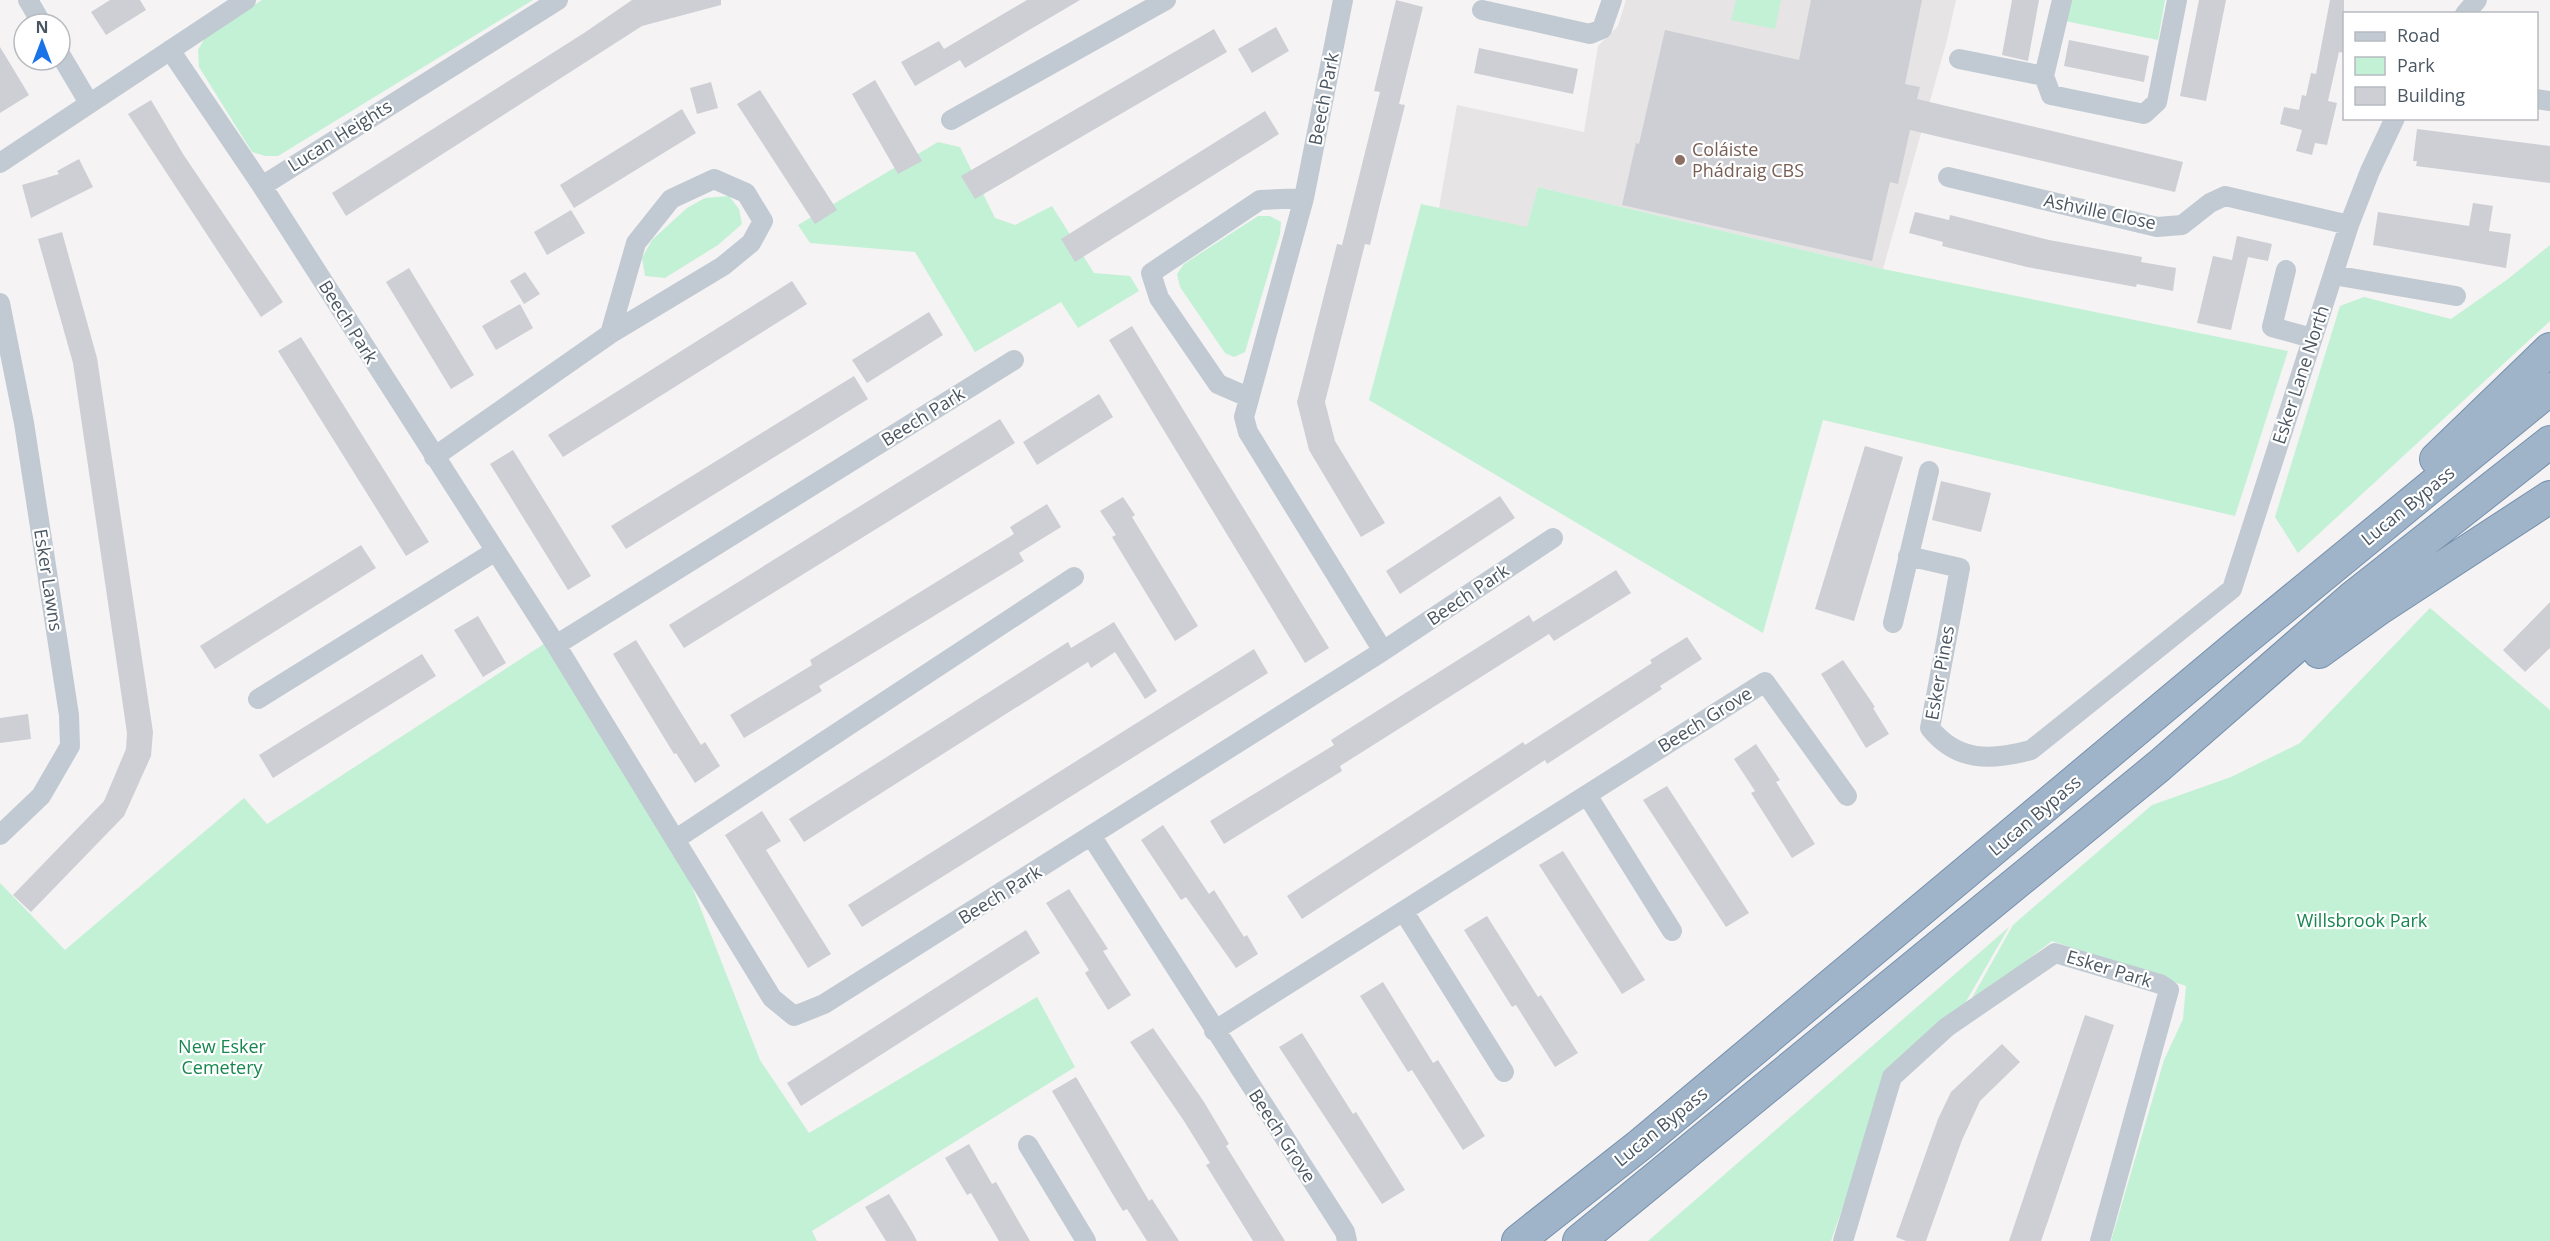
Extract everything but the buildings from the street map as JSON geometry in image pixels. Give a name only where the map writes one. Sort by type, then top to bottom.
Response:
[{"type":"highway","points":[[2239,644],[2550,349]]},
{"type":"highway","name":"Lucan Bypass","points":[[1518,1241],[1641,1144],[2239,644],[2550,389]]},
{"type":"highway","name":"Lucan Bypass","points":[[1579,1241],[2159,766],[2354,597],[2550,442]]},
{"type":"highway","points":[[2159,766],[2380,608],[2550,498]]},
{"type":"street","points":[[0,163],[246,0]]},
{"type":"street","name":"Lucan Heights","points":[[262,186],[558,0]]},
{"type":"street","points":[[951,120],[1166,0]]},
{"type":"street","name":"Beech Park","points":[[1343,0],[1304,198],[1244,417],[1248,432],[1383,651]]},
{"type":"street","points":[[1482,10],[1590,34],[1602,29],[1612,0]]},
{"type":"street","points":[[2062,0],[2044,76],[2052,95],[2144,114],[2157,102],[2177,0]]},
{"type":"street","points":[[2467,12],[2477,0]]},
{"type":"street","points":[[170,50],[262,186]]},
{"type":"street","points":[[1959,58],[2044,76]]},
{"type":"street","points":[[71,72],[89,103]]},
{"type":"street","name":"Esker Lane North","points":[[2193,620],[2232,589],[2349,225],[2370,171],[2394,120]]},
{"type":"street","name":"Ashville Close","points":[[1948,177],[2157,227],[2182,225],[2210,203],[2225,196],[2349,225]]},
{"type":"street","points":[[434,457],[610,334],[723,266],[751,243],[763,221],[746,193],[714,179],[671,199],[636,243],[610,334]]},
{"type":"street","name":"Beech Park","points":[[262,186],[494,552],[556,645],[772,998],[794,1016],[824,1004],[1092,837],[1383,651],[1553,538]]},
{"type":"street","points":[[1248,397],[1218,384],[1159,298],[1151,273],[1260,200],[1304,198]]},
{"type":"street","points":[[2286,270],[2272,327],[2312,338]]},
{"type":"street","points":[[2333,275],[2456,296]]},
{"type":"street","name":"Esker Lawns","points":[[0,303],[24,423],[69,715],[70,746],[41,795],[0,835]]},
{"type":"street","name":"Beech Park","points":[[556,645],[1014,360]]},
{"type":"street","points":[[1893,623],[1929,471]]},
{"type":"street","points":[[258,699],[494,552]]},
{"type":"street","name":"Esker Pines","points":[[1908,556],[1960,568],[1930,728],[1943,745],[1964,754],[2008,757],[2031,750],[2193,620]]},
{"type":"street","points":[[676,838],[1074,577]]},
{"type":"street","name":"Beech Grove","points":[[1214,1031],[1765,682],[1846,795]]},
{"type":"street","points":[[1587,795],[1672,931]]},
{"type":"street","name":"Beech Grove","points":[[1092,837],[1214,1031],[1345,1232],[1347,1241]]},
{"type":"street","points":[[1404,912],[1504,1072]]},
{"type":"street","name":"Esker Park","points":[[1843,1241],[1892,1077],[1947,1027],[2055,953],[2163,986],[2169,990],[2100,1241]]},
{"type":"street","points":[[1028,1144],[1086,1241]]},
{"type":"shaded area","name":"Coláiste Phádraig CBS","points":[[1626,0],[1956,0],[1883,269],[1538,187],[1527,228],[1439,208],[1457,105],[1584,132],[1598,46],[1618,26]]},
{"type":"green space","points":[[262,0],[533,0],[278,156],[265,156],[252,152],[199,67],[198,50],[206,36]]},
{"type":"green space","points":[[1736,0],[1781,0],[1775,29],[1731,20]]},
{"type":"green space","points":[[2070,0],[2165,0],[2158,40],[2065,21]]},
{"type":"green space","points":[[938,142],[960,147],[995,218],[1015,225],[1052,206],[1094,273],[1130,276],[1139,291],[1078,328],[1061,302],[975,352],[915,252],[810,243],[798,225]]},
{"type":"green space","points":[[1538,187],[1883,269],[2288,351],[2235,516],[1823,420],[1763,633],[1369,400],[1421,204],[1527,227]]},
{"type":"green space","points":[[729,196],[739,209],[742,224],[718,245],[665,278],[645,276],[642,258],[652,240],[687,208],[705,198]]},
{"type":"green space","points":[[1258,216],[1270,216],[1281,222],[1280,234],[1245,352],[1234,357],[1225,353],[1180,287],[1177,274],[1184,264]]},
{"type":"green space","points":[[2550,245],[2550,321],[2298,553],[2275,517],[2340,306],[2364,297],[2451,319],[2508,279]]},
{"type":"green space","name":"Willsbrook Park","points":[[2430,608],[2550,710],[2550,1241],[2111,1241],[2164,1060],[2183,1019],[2186,986],[2052,941],[1968,1005],[2013,925],[2152,805],[2231,777],[2300,743]]},
{"type":"green space","name":"New Esker Cemetery","points":[[550,640],[671,833],[760,1060],[809,1133],[1037,997],[1075,1067],[812,1231],[817,1241],[0,1241],[0,883],[65,950],[244,798],[267,824]]},
{"type":"green space","points":[[2009,927],[1964,1005],[1888,1075],[1831,1241],[1648,1241]]},
{"type":"place","name":"Coláiste Phádraig CBS","points":[[1680,160]]}]
